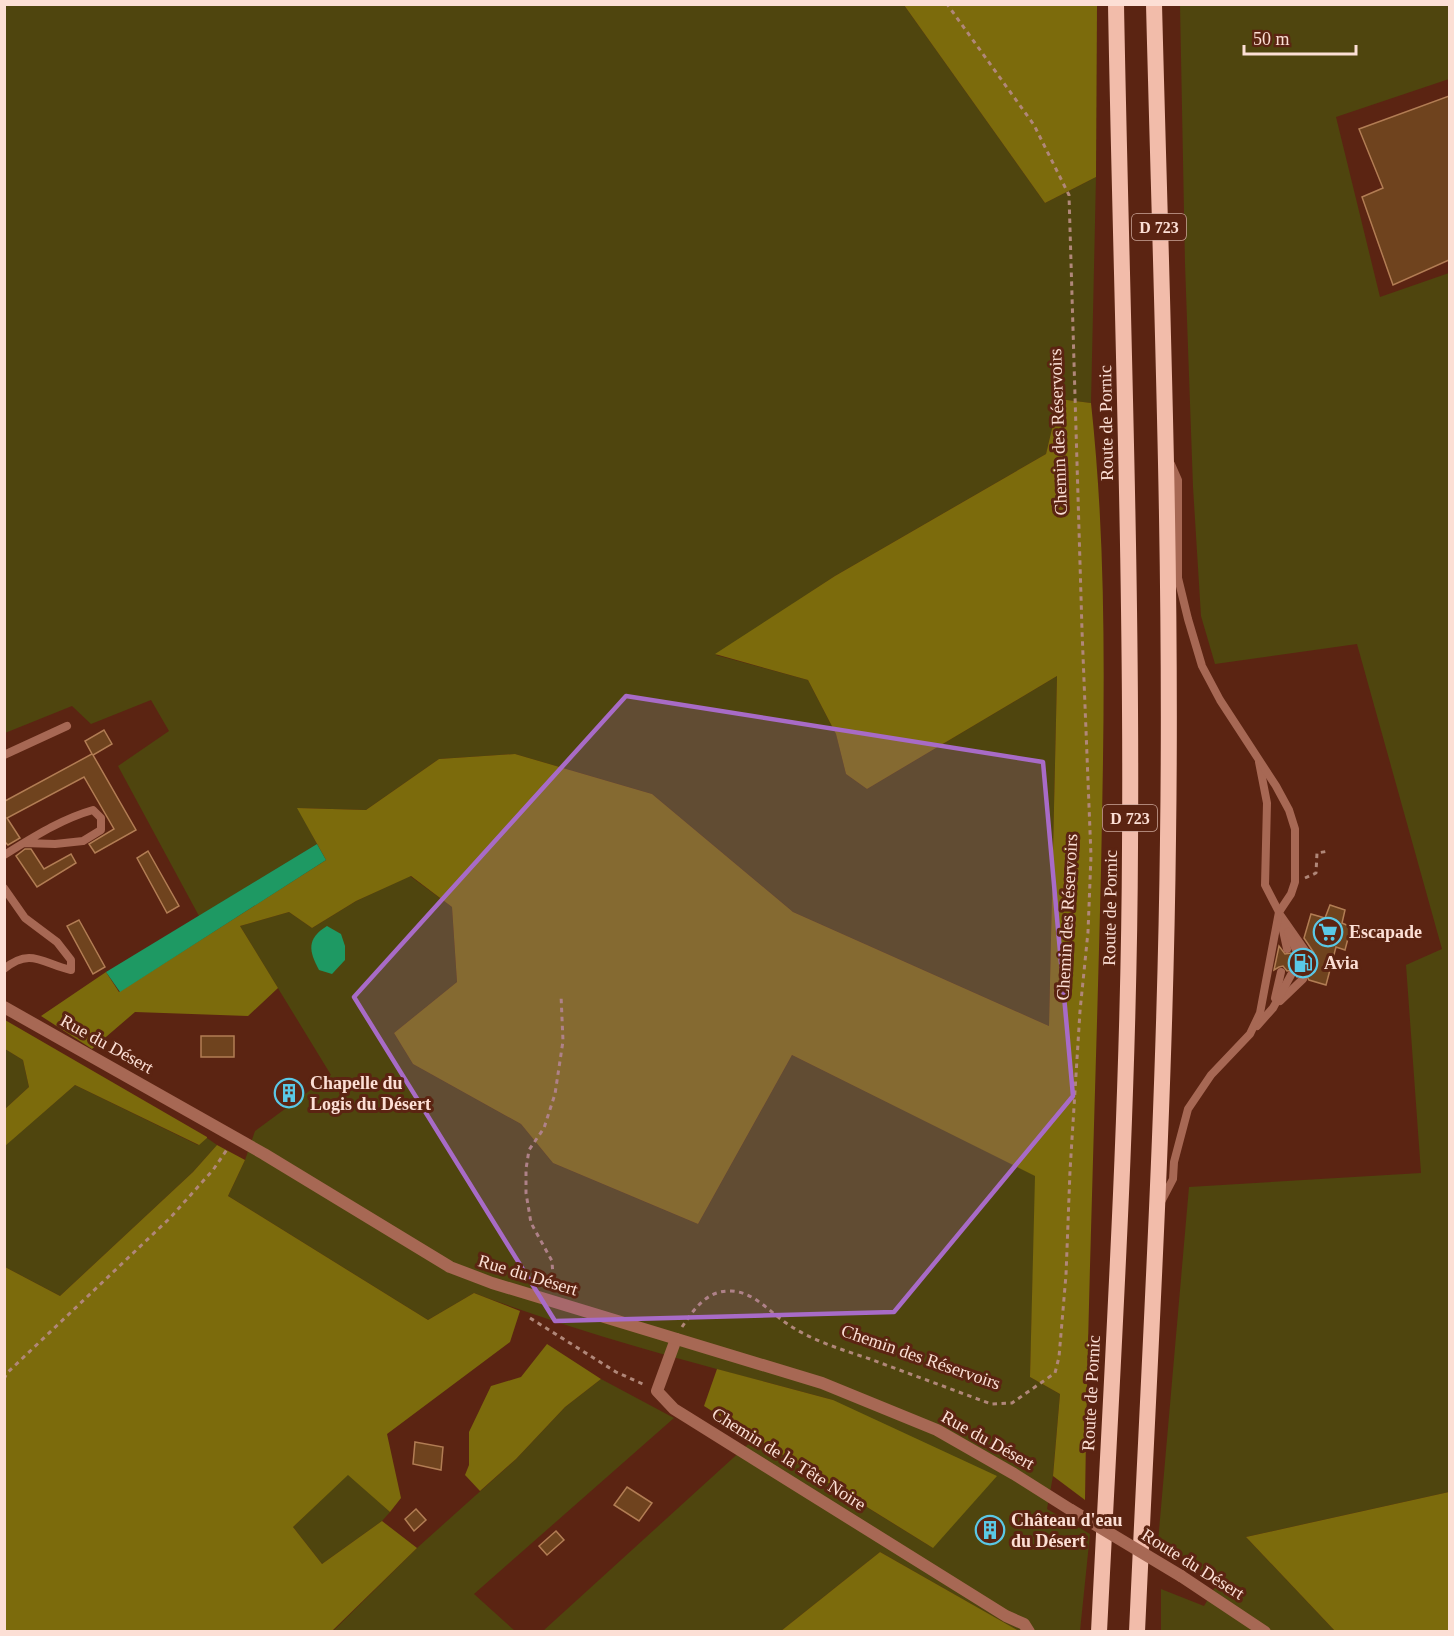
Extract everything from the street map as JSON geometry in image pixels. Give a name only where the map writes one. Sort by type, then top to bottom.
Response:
[{"type":"highway","name":"Route de Pornic","points":[[1099,1632],[1122,1155],[1130,851],[1128,536],[1116,4]]},
{"type":"highway","name":"D 723","points":[[1137,1632],[1163,1070],[1168,833],[1164,450],[1154,4]]},
{"type":"street","name":"Rue du Désert","points":[[4,1007],[236,1137],[450,1267],[467,1275],[547,1300],[822,1383],[937,1430],[1071,1510]]},
{"type":"street","points":[[657,1391],[676,1339]]},
{"type":"street","name":"Chemin de la Tête Noire","points":[[657,1391],[674,1408],[692,1420],[1006,1616],[1024,1624],[1029,1632]]},
{"type":"street","name":"Route du Désert","points":[[1071,1510],[1180,1576],[1265,1632]]},
{"type":"lane","points":[[1164,450],[1178,480],[1178,578],[1202,666],[1220,700],[1258,757],[1289,810],[1295,830],[1295,882],[1291,894],[1279,912],[1260,1013],[1251,1034]]},
{"type":"lane","points":[[4,755],[68,726]]},
{"type":"lane","points":[[1258,757],[1267,803],[1265,885],[1297,952]]},
{"type":"lane","points":[[4,855],[24,843],[64,820],[93,810],[101,818],[101,830],[83,841],[55,844],[24,843]]},
{"type":"lane","points":[[4,888],[25,918],[57,942],[71,960],[71,970],[58,968],[40,959],[25,958],[4,969]]},
{"type":"lane","points":[[1279,912],[1287,949]]},
{"type":"lane","points":[[1279,912],[1309,956]]},
{"type":"lane","points":[[1272,1008],[1281,972]]},
{"type":"lane","points":[[1272,1008],[1291,975]]},
{"type":"lane","points":[[1157,1209],[1173,1179],[1174,1162],[1188,1109],[1211,1075],[1251,1034],[1272,1008],[1303,978]]},
{"type":"path","name":"Chemin des Réservoirs","points":[[676,1339],[692,1311],[704,1299],[716,1293],[731,1291],[751,1296],[790,1326],[825,1343],[991,1404],[1012,1403],[1055,1373],[1059,1357],[1066,1275],[1080,1011],[1088,932],[1091,856],[1069,195],[1034,125],[947,4]]},
{"type":"path","points":[[1295,882],[1317,873],[1317,854],[1329,851]]},
{"type":"path","points":[[547,1300],[554,1277],[552,1261],[531,1223],[526,1193],[526,1169],[529,1150],[544,1128],[555,1094],[563,1041],[561,995]]},
{"type":"path","points":[[4,1379],[7,1373],[171,1218],[213,1170],[236,1137]]},
{"type":"path","points":[[530,1318],[616,1372],[657,1391]]},
{"type":"highlighted area","points":[[626,696],[1043,762],[1073,1096],[894,1312],[555,1321],[354,997]]},
{"type":"shaded area","points":[[5,5],[904,5],[1045,203],[1096,177],[1091,403],[1059,399],[1046,454],[835,576],[716,655],[808,680],[836,734],[846,774],[867,789],[1057,676],[1049,1026],[793,912],[652,794],[515,754],[439,759],[366,810],[298,808],[317,844],[199,916],[118,766],[169,731],[151,700],[91,724],[72,706],[5,733]]},
{"type":"shaded area","points":[[904,5],[1097,5],[1096,177],[1045,203]]},
{"type":"shaded area","points":[[1180,5],[1449,5],[1449,79],[1336,117],[1380,297],[1449,273],[1449,1492],[1246,1537],[1335,1631],[1161,1631],[1161,1589],[1204,1606],[1218,1582],[1158,1542],[1189,1187],[1421,1173],[1406,965],[1442,949],[1357,644],[1215,664],[1201,616],[1193,487],[1185,264]]},
{"type":"shaded area","points":[[1059,399],[1091,403],[1100,520],[1104,637],[1099,950],[1085,1500],[1053,1476],[1060,1394],[1030,1377],[1035,1176],[792,1055],[698,1224],[553,1163],[521,1124],[413,1064],[394,1033],[457,982],[452,907],[411,876],[356,901],[312,928],[289,912],[240,926],[278,988],[248,1016],[135,1012],[92,1049],[41,1016],[106,972],[119,992],[326,860],[297,808],[366,810],[439,759],[515,754],[652,794],[793,912],[1049,1026],[1057,676],[867,789],[846,774],[836,734],[808,680],[715,654],[835,576],[1046,454]]},
{"type":"shaded area","points":[[317,844],[326,860],[120,992],[106,972]]},
{"type":"shaded area","points":[[410,876],[452,907],[457,982],[394,1033],[413,1064],[521,1124],[553,1163],[698,1224],[792,1055],[1036,1176],[1030,1377],[1060,1394],[1053,1476],[1047,1509],[1090,1534],[1080,1631],[1019,1631],[880,1552],[781,1631],[543,1631],[755,1438],[933,1548],[833,1400],[607,1338],[474,1293],[428,1320],[228,1196],[245,1160],[255,1131],[331,1075],[240,926],[289,912],[312,928],[356,901]]},
{"type":"shaded area","points":[[327,926],[341,934],[345,946],[345,960],[332,974],[319,970],[311,946],[315,936]]},
{"type":"shaded area","points":[[5,1020],[207,1138],[199,1145],[75,1085],[5,1146],[5,1109],[29,1087],[23,1060],[5,1049]]},
{"type":"shaded area","points":[[5,1049],[23,1060],[29,1087],[5,1109]]},
{"type":"shaded area","points":[[75,1085],[198,1145],[207,1138],[217,1145],[193,1172],[60,1296],[5,1267],[4,1146]]},
{"type":"shaded area","points":[[217,1145],[245,1160],[228,1196],[428,1320],[474,1293],[520,1311],[510,1342],[387,1434],[401,1498],[390,1512],[348,1475],[293,1527],[322,1564],[382,1521],[417,1548],[332,1631],[5,1631],[5,1267],[60,1296],[193,1172]]},
{"type":"shaded area","points":[[547,1344],[601,1379],[565,1407],[516,1459],[480,1491],[465,1475],[469,1465],[469,1432],[491,1386],[521,1377]]},
{"type":"shaded area","points":[[717,1369],[833,1400],[997,1476],[933,1548],[704,1406]]},
{"type":"shaded area","points":[[601,1379],[674,1418],[474,1594],[515,1631],[332,1632],[417,1548],[516,1459],[565,1407]]},
{"type":"shaded area","points":[[348,1474],[390,1512],[382,1521],[322,1564],[293,1527]]},
{"type":"shaded area","points":[[1449,1492],[1449,1631],[1335,1631],[1246,1537]]},
{"type":"shaded area","points":[[880,1552],[1019,1631],[781,1631]]},
{"type":"building","points":[[1449,96],[1449,260],[1393,285],[1362,197],[1383,188],[1359,129]]},
{"type":"building","points":[[104,730],[112,744],[93,755],[136,830],[95,853],[89,844],[114,829],[84,777],[7,818],[20,838],[8,845],[4,841],[5,801],[92,754],[85,741]]},
{"type":"building","points":[[25,849],[31,849],[44,869],[71,854],[76,863],[37,887],[16,856]]},
{"type":"building","points":[[148,851],[179,906],[167,913],[137,858]]},
{"type":"building","points":[[1330,905],[1345,910],[1342,923],[1351,927],[1345,950],[1336,947],[1326,985],[1309,980],[1305,973],[1297,977],[1294,970],[1287,971],[1283,966],[1274,970],[1279,946],[1285,954],[1291,953],[1296,958],[1302,956],[1307,962],[1313,961],[1314,953],[1304,938],[1311,914],[1325,918]]},
{"type":"building","points":[[79,920],[105,967],[93,974],[67,926]]},
{"type":"building","points":[[201,1036],[234,1036],[234,1057],[201,1057]]},
{"type":"building","points":[[415,1442],[443,1447],[441,1470],[413,1464]]},
{"type":"building","points":[[627,1487],[652,1503],[639,1521],[614,1505]]},
{"type":"building","points":[[416,1509],[426,1520],[414,1531],[405,1519]]},
{"type":"building","name":"Château d'eau du Désert","points":[[990,1519],[997,1522],[1000,1529],[997,1536],[990,1539],[983,1536],[980,1529],[983,1522]]},
{"type":"building","points":[[556,1531],[564,1540],[547,1555],[539,1546]]},
{"type":"place","name":"Escapade","points":[[1328,932]]},
{"type":"place","name":"Avia","points":[[1303,963]]},
{"type":"place","name":"Chapelle du Logis du Désert","points":[[289,1093]]},
{"type":"place","name":"Château d'eau du Désert","points":[[990,1530]]}]
